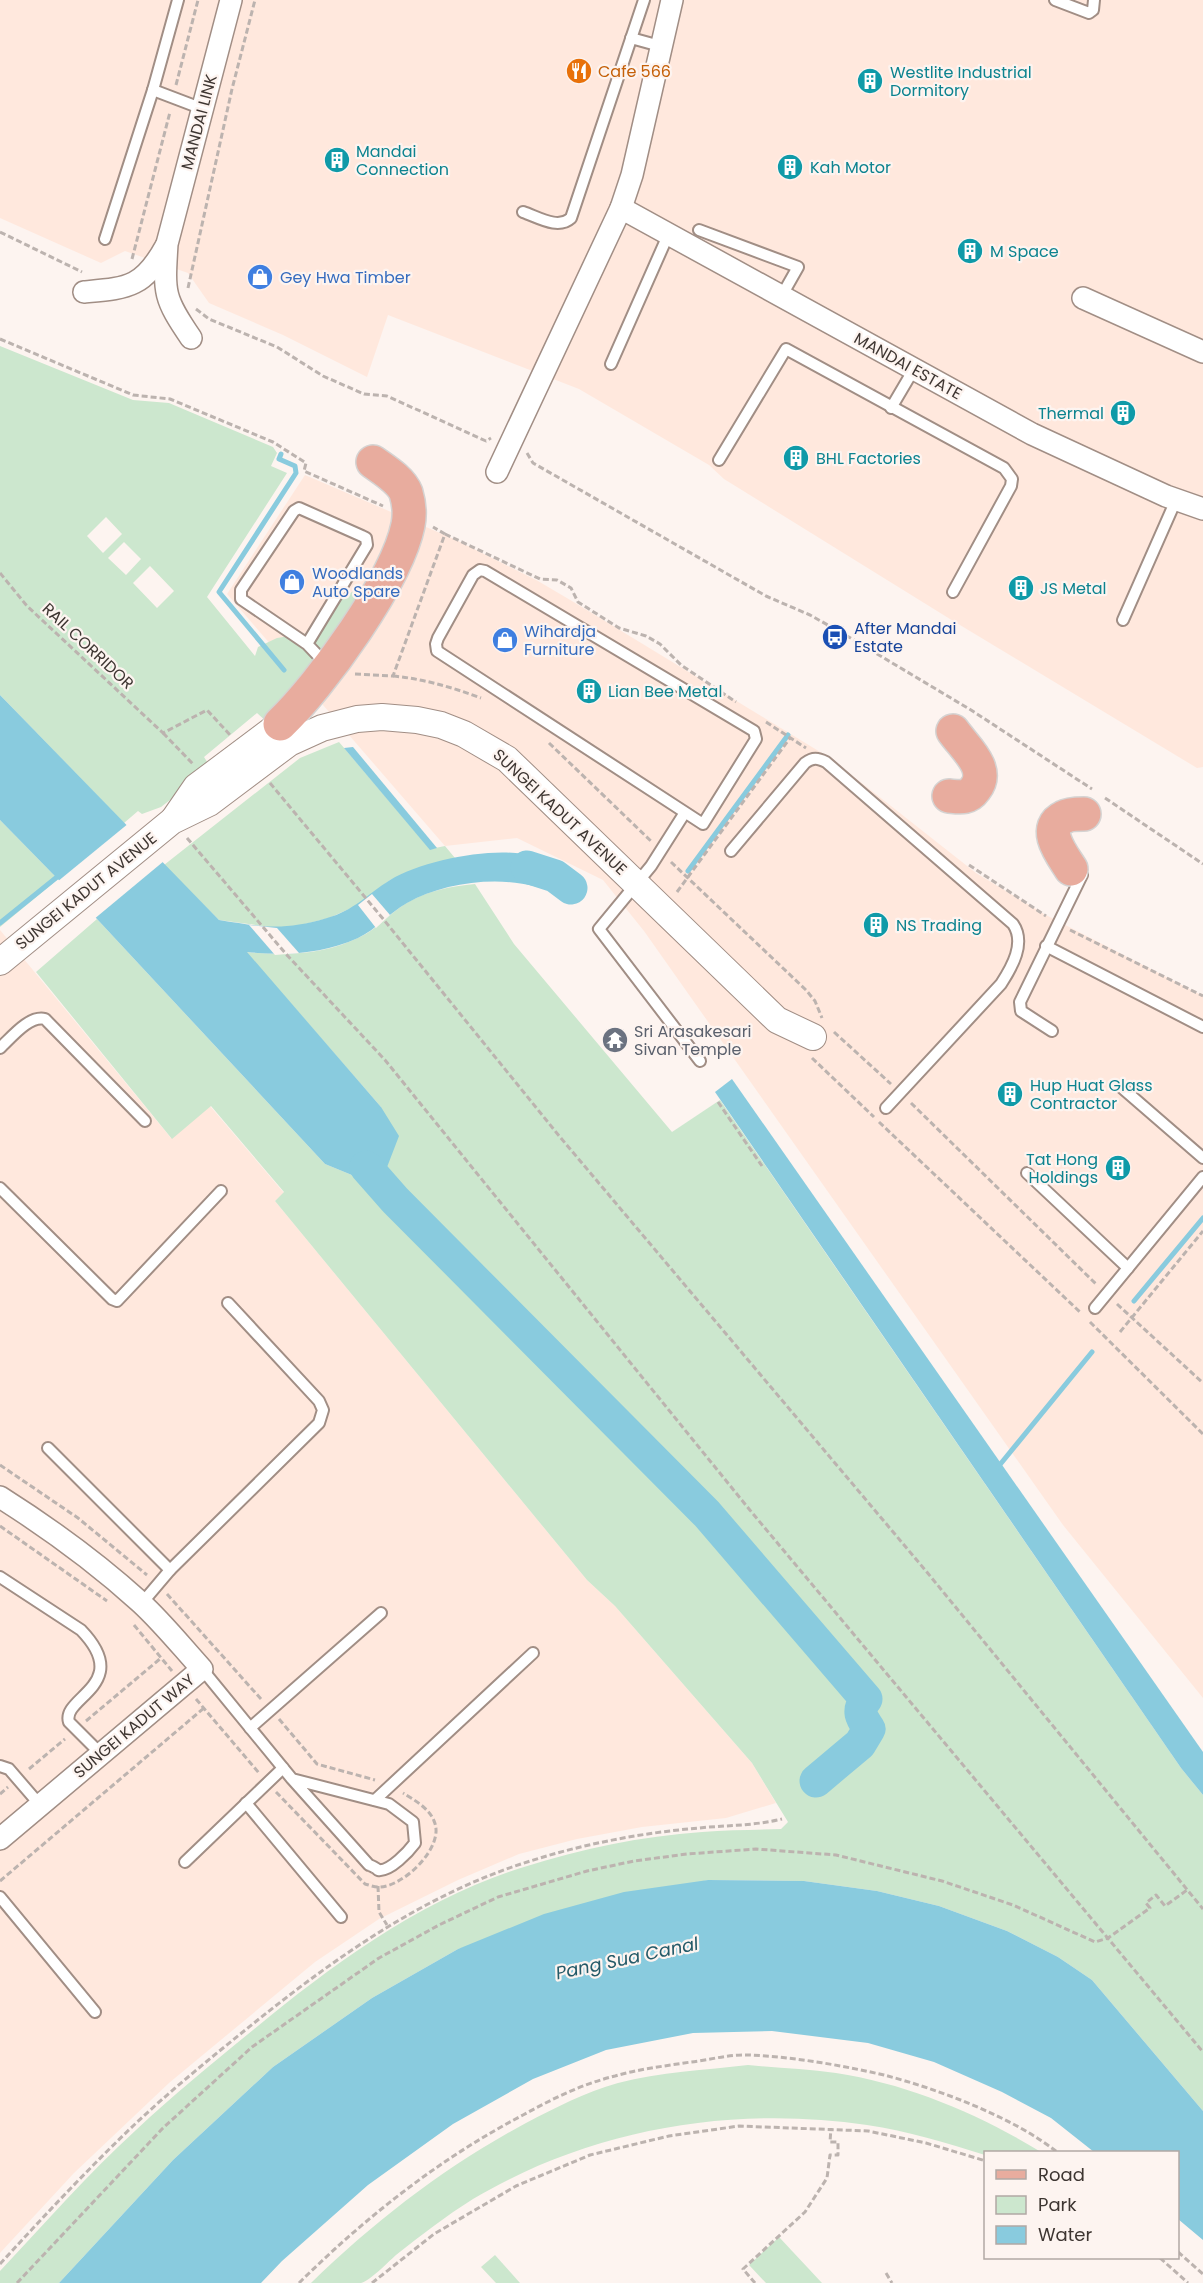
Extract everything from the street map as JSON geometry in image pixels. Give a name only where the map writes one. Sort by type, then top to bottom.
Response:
[{"type":"main road","points":[[280,724],[292,712],[318,655],[365,614],[391,568],[408,525],[420,518],[402,486],[373,462]]},
{"type":"main road","points":[[949,796],[965,797],[971,794],[981,778],[981,769],[953,731]]},
{"type":"main road","points":[[1076,872],[1053,840],[1054,831],[1058,821],[1065,816],[1084,814]]},
{"type":"street","name":"MANDAI LINK","points":[[191,338],[174,312],[164,286],[167,244],[231,0]]},
{"type":"street","points":[[497,472],[621,208],[640,144],[672,0]]},
{"type":"street","name":"MANDAI ESTATE","points":[[621,208],[1032,434],[1176,500],[1203,509]]},
{"type":"street","name":"MANDAI LINK","points":[[83,282],[119,289],[134,285],[151,268],[167,244]]},
{"type":"street","points":[[1083,298],[1203,352]]},
{"type":"street","name":"SUNGEI KADUT AVENUE","points":[[0,962],[60,912],[173,834],[209,803],[289,743],[340,722],[382,717],[417,720],[441,725],[464,734],[507,759],[777,1020],[820,1037]]},
{"type":"street","name":"SUNGEI KADUT AVENUE","points":[[173,834],[196,787],[280,724]]},
{"type":"street","name":"SUNGEI KADUT WAY","points":[[0,1497],[35,1519],[108,1574],[142,1603],[202,1669],[0,1839]]},
{"type":"lane","points":[[105,239],[153,90],[178,0]]},
{"type":"lane","points":[[523,212],[556,223],[567,222],[571,219],[644,0]]},
{"type":"lane","points":[[1055,0],[1089,13],[1093,10],[1094,0]]},
{"type":"lane","points":[[631,38],[660,46]]},
{"type":"lane","points":[[153,90],[203,109]]},
{"type":"lane","points":[[699,230],[798,267],[781,297]]},
{"type":"lane","points":[[611,364],[669,233]]},
{"type":"lane","points":[[719,460],[786,350],[790,350],[891,408],[1004,468],[1012,479],[1011,486],[952,592]]},
{"type":"lane","points":[[891,408],[914,369]]},
{"type":"lane","points":[[1123,620],[1176,500]]},
{"type":"lane","points":[[299,508],[366,538],[367,545],[318,655],[240,596],[241,590],[294,511],[299,508]]},
{"type":"lane","points":[[480,570],[485,571],[754,731],[756,739],[703,824],[684,814],[542,717],[437,651],[438,638],[473,575],[480,570]]},
{"type":"lane","points":[[731,851],[805,763],[810,759],[818,758],[826,762],[1013,924],[1019,943],[1011,968],[1001,984],[886,1108]]},
{"type":"lane","points":[[684,814],[637,883],[599,929],[700,1061]]},
{"type":"lane","points":[[1052,1031],[1021,1011],[1020,1002],[1047,946],[1076,872]]},
{"type":"lane","points":[[1047,946],[1203,1027]]},
{"type":"lane","points":[[0,1048],[29,1022],[39,1017],[45,1019],[145,1121]]},
{"type":"lane","points":[[1121,1087],[1203,1158]]},
{"type":"lane","points":[[1027,1173],[1128,1268]]},
{"type":"lane","points":[[1095,1308],[1203,1178]]},
{"type":"lane","points":[[0,1188],[112,1299],[117,1301],[221,1191]]},
{"type":"lane","points":[[142,1603],[170,1570],[319,1423],[323,1410],[319,1401],[228,1304]]},
{"type":"lane","points":[[48,1448],[170,1570]]},
{"type":"lane","points":[[0,1577],[81,1630],[91,1641],[99,1660],[98,1678],[94,1688],[70,1709],[67,1716],[69,1722],[101,1754]]},
{"type":"lane","points":[[250,1728],[381,1613]]},
{"type":"lane","points":[[375,1800],[532,1653]]},
{"type":"lane","points":[[202,1669],[292,1779],[369,1864],[378,1870],[385,1869],[399,1861],[415,1843],[413,1822],[389,1804],[292,1779]]},
{"type":"lane","points":[[0,1766],[9,1768],[40,1805]]},
{"type":"lane","points":[[185,1862],[283,1768]]},
{"type":"lane","points":[[246,1803],[341,1917]]},
{"type":"lane","points":[[0,1897],[95,2012]]},
{"type":"path","points":[[128,265],[134,257],[198,0]]},
{"type":"path","points":[[187,290],[232,89],[255,0]]},
{"type":"path","points":[[0,232],[83,282]]},
{"type":"path","points":[[190,305],[209,319],[277,347],[323,376],[364,394],[387,396],[486,441],[497,435],[526,450],[533,463],[766,596],[810,615],[842,633],[971,710],[1203,864]]},
{"type":"path","points":[[0,339],[133,395],[170,399],[273,441],[306,463],[303,471],[395,512],[420,518],[445,534],[393,676]]},
{"type":"path","name":"RAIL CORRIDOR","points":[[0,573],[27,606],[163,733],[200,771]]},
{"type":"path","points":[[318,655],[339,674],[417,678],[444,684],[485,700]]},
{"type":"path","points":[[163,733],[207,710],[236,741]]},
{"type":"path","points":[[677,892],[790,738]]},
{"type":"path","points":[[547,741],[806,990],[815,1001],[820,1037],[1078,1311],[1203,1434]]},
{"type":"path","points":[[264,776],[560,1137],[926,1571],[1203,1909]]},
{"type":"path","points":[[173,834],[386,1059],[749,1509],[1203,2052]]},
{"type":"path","points":[[820,1037],[900,1092],[1106,1294],[1203,1383]]},
{"type":"path","points":[[718,1102],[762,1166]]},
{"type":"path","points":[[1120,1332],[1203,1231]]},
{"type":"path","points":[[0,1881],[204,1708]]},
{"type":"path","points":[[0,2264],[141,2119],[294,1991],[388,1926],[480,1880],[521,1864],[567,1851],[645,1834],[759,1825],[782,1819]]},
{"type":"path","points":[[17,2283],[163,2128],[252,2048],[378,1958],[498,1897],[587,1871],[634,1861],[687,1854],[756,1849],[836,1855],[942,1881],[1013,1905],[1095,1942],[1108,1938],[1150,1908],[1146,1903],[1156,1895],[1165,1906],[1187,1890]]},
{"type":"path","points":[[378,1870],[379,1912],[388,1926]]},
{"type":"path","points":[[299,2283],[345,2238],[413,2184],[485,2134],[558,2096],[614,2076],[662,2066],[747,2055],[839,2064],[903,2080],[964,2102],[1007,2122],[1056,2151]]},
{"type":"path","points":[[372,2283],[434,2234],[478,2206],[516,2186],[590,2155],[669,2136],[740,2126],[831,2128],[868,2131],[926,2143],[984,2160]]},
{"type":"path","points":[[755,2283],[743,2269],[804,2212],[826,2178],[830,2155],[838,2155],[838,2142],[830,2142],[831,2128]]},
{"type":"path","points":[[1179,2253],[1203,2274]]},
{"type":"path","points":[[1161,2259],[1188,2283]]},
{"type":"path","points":[[886,2273],[892,2283]]},
{"type":"shaded area","points":[[0,0],[1203,0],[1203,767],[1197,768],[950,619],[724,479],[709,465],[579,389],[388,315],[367,377],[283,335],[209,303],[188,273],[125,251],[101,263],[0,218]]},
{"type":"shaded area","points":[[305,475],[454,539],[538,581],[830,758],[976,873],[1044,914],[1203,996],[1203,1698],[1063,1525],[644,931],[603,880],[517,838],[445,846],[227,594]]},
{"type":"shaded area","points":[[0,930],[171,1138],[210,1106],[284,1193],[275,1201],[587,1580],[615,1606],[752,1763],[776,1803],[726,1818],[642,1827],[577,1839],[519,1854],[458,1880],[379,1919],[315,1962],[169,2083],[74,2173],[0,2253]]},
{"type":"green space","points":[[0,346],[133,400],[169,403],[273,447],[277,453],[271,466],[287,473],[207,597],[255,656],[258,647],[277,638],[309,633],[332,597],[348,594],[364,586],[369,592],[268,723],[257,713],[204,757],[211,768],[161,807],[142,814],[138,811],[124,823],[0,695]],"holes":[[[106,517],[122,534],[103,553],[87,536]],[[124,542],[141,559],[126,575],[108,558]],[[150,566],[174,591],[157,608],[133,583]]]},
{"type":"green space","points":[[339,742],[430,849],[445,846],[455,858],[408,872],[390,880],[358,905],[329,918],[297,926],[277,928],[219,920],[164,865],[300,758]]},
{"type":"green space","points":[[0,820],[58,879],[0,927]]},
{"type":"green space","points":[[475,884],[514,944],[672,1132],[720,1100],[1181,1768],[1203,1795],[1203,2111],[1092,1980],[1058,1957],[1007,1931],[939,1906],[877,1891],[804,1881],[708,1880],[458,1949],[372,1998],[273,2067],[173,2160],[59,2283],[0,2283],[0,2271],[101,2164],[164,2104],[283,2005],[347,1958],[415,1915],[487,1880],[567,1854],[634,1840],[679,1834],[781,1829],[788,1822],[752,1763],[615,1606],[587,1580],[275,1201],[284,1192],[211,1106],[172,1139],[36,972],[97,919],[325,1164],[364,1180],[391,1203],[399,1196],[384,1175],[381,1107],[246,952],[289,954],[332,948],[366,934],[413,899],[430,892]]},
{"type":"green space","points":[[748,2065],[814,2070],[863,2078],[942,2102],[993,2125],[1039,2151],[984,2151],[984,2155],[897,2131],[867,2125],[816,2120],[765,2118],[714,2121],[664,2128],[565,2155],[518,2175],[453,2212],[396,2255],[365,2282],[311,2283],[386,2216],[440,2176],[496,2140],[594,2091],[634,2079]]},
{"type":"green space","points":[[779,2237],[822,2283],[766,2283],[749,2265]]},
{"type":"green space","points":[[495,2255],[520,2283],[496,2283],[481,2267]]},
{"type":"water","points":[[0,695],[219,920],[273,927],[312,922],[345,911],[403,873],[436,862],[473,855],[508,853],[530,855],[550,862],[573,876],[561,896],[524,884],[484,882],[463,884],[424,895],[407,903],[365,934],[331,948],[303,953],[247,952],[381,1107],[399,1136],[384,1175],[399,1196],[391,1203],[364,1180],[325,1164],[97,919],[0,820]]},
{"type":"water","points":[[353,747],[437,848],[430,850],[344,748]]},
{"type":"water","points":[[732,1079],[1203,1752],[1203,1795],[1181,1768],[715,1092]]},
{"type":"water","name":"Pang Sua Canal","points":[[708,1880],[804,1881],[877,1891],[939,1906],[1007,1931],[1058,1957],[1092,1980],[1203,2111],[1203,2240],[1179,2220],[1179,2151],[1093,2151],[1051,2118],[1002,2092],[934,2062],[868,2043],[772,2031],[693,2033],[606,2050],[533,2079],[453,2124],[368,2185],[282,2261],[261,2283],[59,2283],[173,2160],[273,2067],[372,1998],[458,1949],[544,1914],[624,1892]]},
{"type":"pier","points":[[129,823],[164,861],[93,920],[57,882]]},
{"type":"pier","points":[[372,894],[390,915],[376,928],[358,905]]},
{"type":"pier","points":[[249,925],[277,928],[299,953],[275,955]]},
{"type":"waterway","points":[[281,454],[279,459],[295,466],[296,473],[219,592],[284,670]]},
{"type":"waterway","points":[[688,871],[788,735]]},
{"type":"waterway","points":[[527,867],[555,876],[571,888]]},
{"type":"waterway","points":[[0,923],[62,873]]},
{"type":"waterway","points":[[366,1167],[395,1200],[707,1514],[866,1699],[861,1714],[869,1729],[860,1744],[816,1781]]},
{"type":"waterway","points":[[1134,1301],[1203,1218]]},
{"type":"waterway","points":[[998,1467],[1092,1352]]},
{"type":"place","name":"Cafe 566","points":[[579,71]]},
{"type":"place","name":"Westlite Industrial Dormitory","points":[[870,81]]},
{"type":"place","name":"Mandai Connection","points":[[337,160]]},
{"type":"place","name":"Kah Motor","points":[[790,167]]},
{"type":"place","name":"M Space","points":[[970,251]]},
{"type":"place","name":"Gey Hwa Timber","points":[[260,277]]},
{"type":"place","name":"Thermal","points":[[1123,413]]},
{"type":"place","name":"BHL Factories","points":[[796,458]]},
{"type":"place","name":"Woodlands Auto Spare","points":[[292,582]]},
{"type":"place","name":"JS Metal","points":[[1021,588]]},
{"type":"place","name":"After Mandai Estate","points":[[835,637]]},
{"type":"place","name":"Wihardja Furniture","points":[[505,640]]},
{"type":"place","name":"Lian Bee Metal","points":[[589,691]]},
{"type":"place","name":"NS Trading","points":[[876,925]]},
{"type":"place","name":"Sri Arasakesari Sivan Temple","points":[[615,1040]]},
{"type":"place","name":"Hup Huat Glass Contractor","points":[[1010,1094]]},
{"type":"place","name":"Tat Hong Holdings","points":[[1118,1168]]}]
